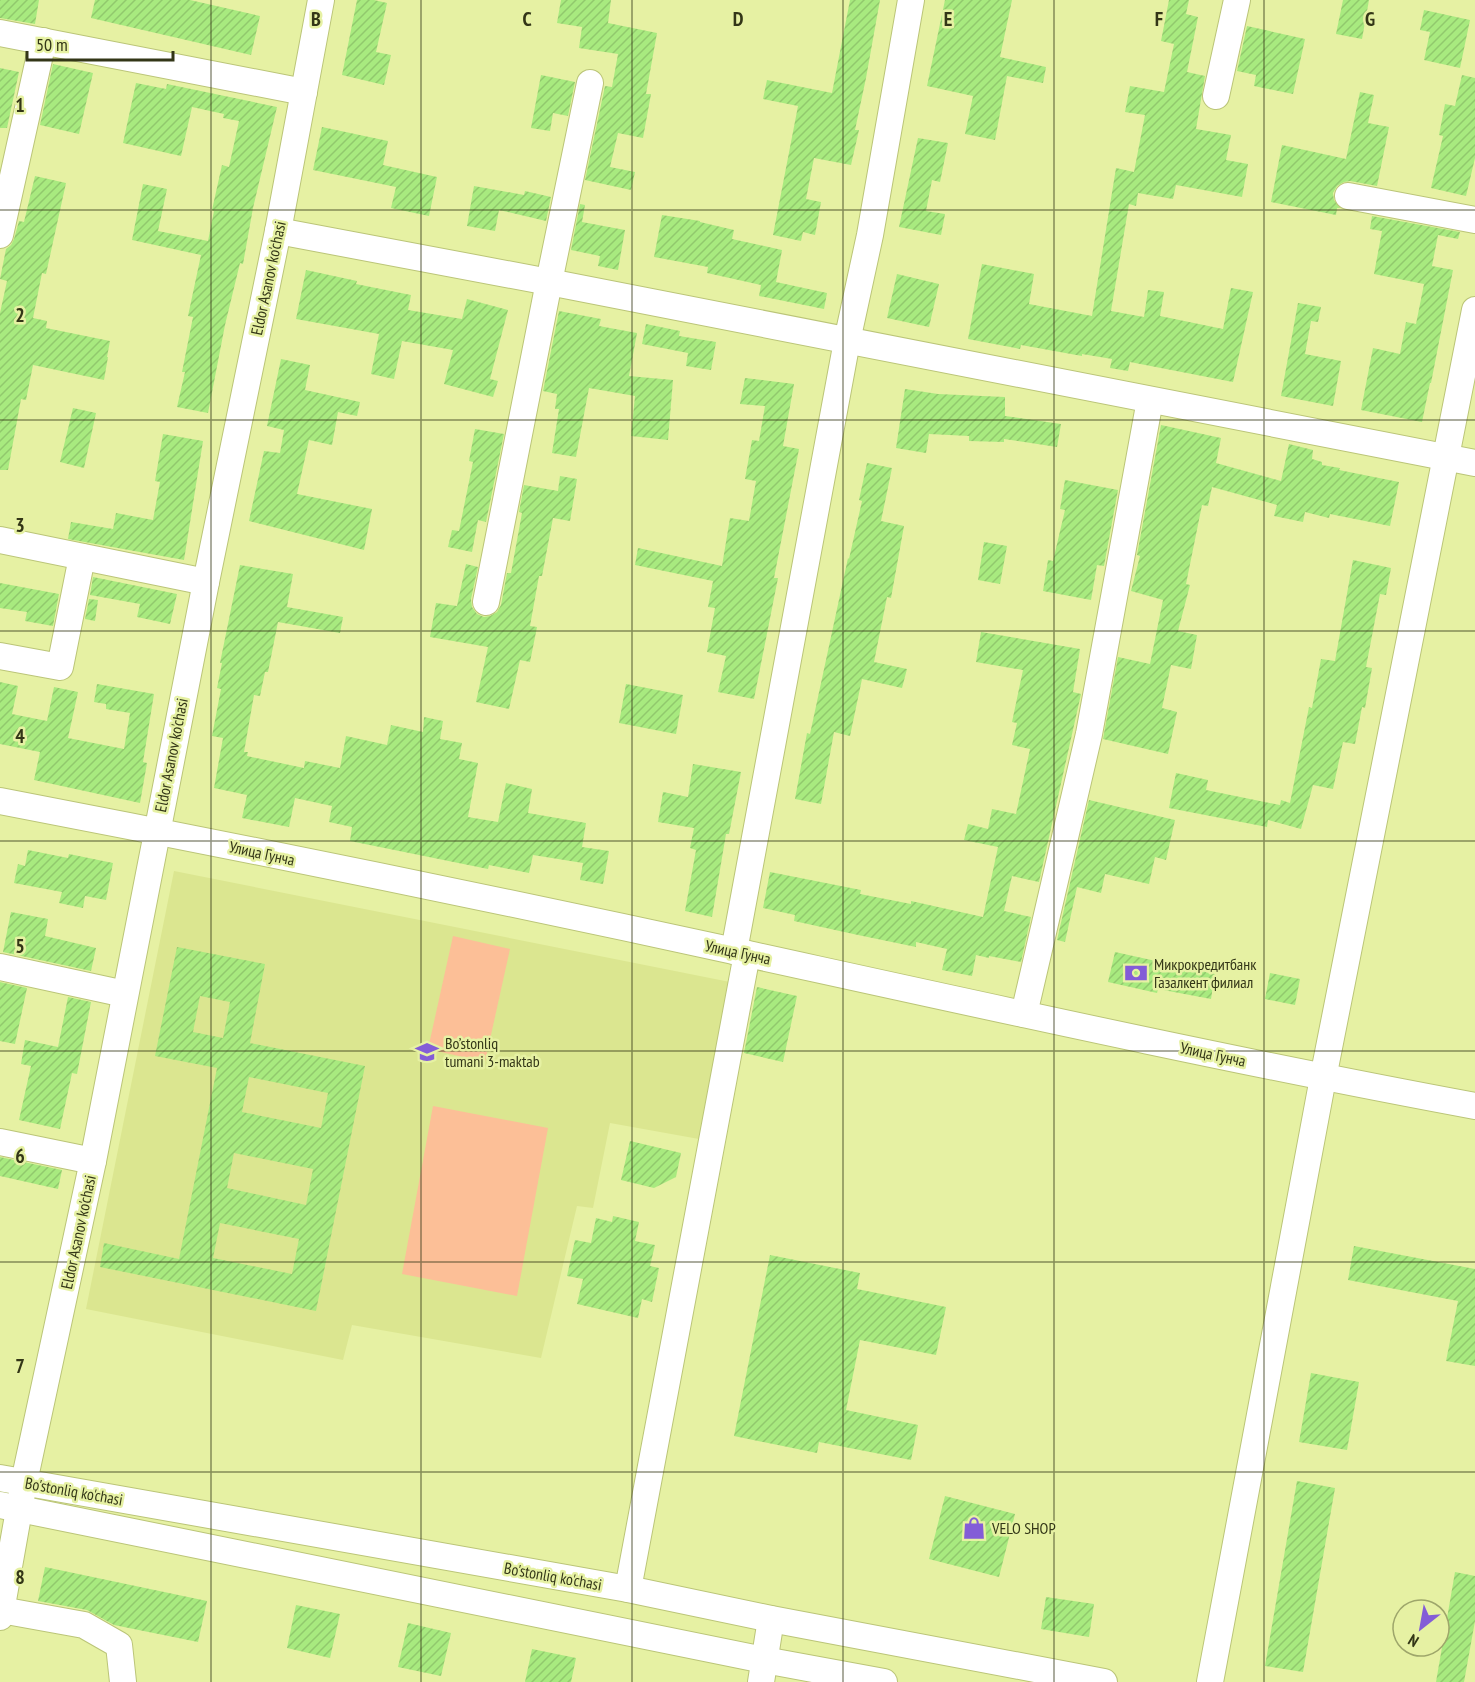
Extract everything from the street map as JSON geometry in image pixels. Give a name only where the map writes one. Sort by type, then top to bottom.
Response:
[{"type":"street","name":"Eldor Asanov ko'chasi","points":[[1,1613],[12,1480],[93,1161],[156,831],[278,231],[321,0]]},
{"type":"street","points":[[628,1589],[847,341],[870,235],[911,0]]},
{"type":"street","points":[[1216,96],[1237,0]]},
{"type":"street","points":[[0,33],[304,92]]},
{"type":"street","points":[[0,235],[42,41]]},
{"type":"street","points":[[486,602],[590,83]]},
{"type":"street","points":[[1348,196],[1475,220]]},
{"type":"street","points":[[278,231],[1475,463]]},
{"type":"street","points":[[1210,1682],[1323,1078],[1475,310]]},
{"type":"street","points":[[1024,1014],[1089,734],[1150,400]]},
{"type":"street","points":[[0,540],[206,582]]},
{"type":"street","points":[[0,656],[60,667],[82,557]]},
{"type":"street","name":"Улица Гунча","points":[[0,801],[741,952],[1323,1078],[1475,1106]]},
{"type":"street","points":[[0,967],[125,994]]},
{"type":"street","points":[[0,1142],[93,1161]]},
{"type":"street","name":"Bo'stonliq ko'chasi","points":[[12,1480],[628,1589],[771,1619],[1104,1682]]},
{"type":"street","name":"Bo'stonliq ko'chasi","points":[[10,1507],[762,1671],[884,1682]]},
{"type":"street","points":[[1,1613],[84,1625],[119,1645],[123,1682]]},
{"type":"street","points":[[762,1671],[771,1619]]},
{"type":"shaded area","name":"Bo’stonliq tumani 3-maktab","points":[[174,871],[730,982],[699,1139],[610,1123],[593,1208],[577,1206],[541,1358],[352,1325],[343,1360],[86,1309]]},
{"type":"shaded area","points":[[453,936],[510,949],[485,1062],[428,1049]]},
{"type":"shaded area","points":[[433,1106],[548,1128],[517,1296],[402,1274]]},
{"type":"building","points":[[0,0],[39,0],[35,24],[0,18]]},
{"type":"building","points":[[95,0],[190,0],[260,16],[251,55],[91,18]]},
{"type":"building","points":[[357,0],[387,3],[376,52],[391,55],[384,85],[342,75]]},
{"type":"building","points":[[561,0],[611,0],[608,23],[657,33],[646,94],[651,94],[643,138],[618,133],[610,167],[635,172],[631,190],[585,180],[605,86],[612,87],[618,54],[579,48],[582,27],[557,23]]},
{"type":"building","points":[[850,0],[880,0],[855,130],[859,130],[851,165],[814,158],[806,199],[821,202],[815,235],[803,232],[801,241],[773,235],[798,106],[763,99],[767,80],[832,93]]},
{"type":"building","points":[[945,0],[1012,0],[1000,57],[1046,67],[1043,83],[1007,76],[995,140],[965,134],[973,96],[927,86]]},
{"type":"building","points":[[1169,0],[1189,0],[1186,14],[1198,17],[1187,72],[1205,76],[1196,129],[1231,135],[1226,160],[1248,164],[1242,197],[1176,185],[1173,199],[1138,193],[1136,206],[1129,204],[1111,311],[1144,317],[1148,290],[1164,292],[1160,316],[1223,329],[1231,288],[1253,292],[1233,382],[1130,362],[1128,371],[1110,368],[1112,359],[1021,345],[1020,349],[968,339],[982,264],[1034,274],[1029,304],[1092,316],[1116,168],[1134,172],[1145,115],[1125,112],[1130,86],[1164,92],[1174,44],[1161,41]]},
{"type":"building","points":[[1343,0],[1369,0],[1362,39],[1336,34]]},
{"type":"building","points":[[1424,10],[1470,20],[1460,68],[1424,60],[1430,32],[1420,30]]},
{"type":"building","points":[[1247,26],[1305,39],[1293,94],[1254,86],[1256,75],[1237,71]]},
{"type":"building","points":[[53,64],[93,73],[79,134],[40,125]]},
{"type":"building","points":[[0,68],[19,72],[7,128],[0,128]]},
{"type":"building","points":[[541,75],[575,82],[568,116],[553,113],[550,131],[531,128]]},
{"type":"building","points":[[1462,75],[1475,78],[1475,158],[1466,196],[1431,188],[1443,136],[1439,135],[1445,104],[1455,106]]},
{"type":"building","points":[[136,83],[166,89],[167,84],[277,107],[253,208],[243,264],[240,263],[225,325],[208,413],[177,407],[193,317],[188,316],[201,255],[132,240],[143,184],[167,189],[158,231],[208,241],[222,165],[229,167],[239,121],[223,118],[224,114],[192,107],[181,156],[123,143]]},
{"type":"building","points":[[1360,92],[1374,95],[1368,123],[1389,127],[1377,186],[1350,181],[1337,186],[1333,193],[1334,200],[1340,208],[1337,208],[1336,215],[1271,202],[1282,145],[1346,159]]},
{"type":"building","points":[[322,127],[388,141],[383,165],[437,177],[429,216],[391,208],[396,187],[313,170]]},
{"type":"building","points":[[918,138],[948,143],[940,182],[932,180],[926,211],[945,214],[941,235],[899,227]]},
{"type":"building","points":[[35,176],[66,183],[46,274],[42,273],[33,318],[47,321],[46,328],[110,341],[104,380],[33,365],[26,400],[21,399],[8,470],[0,470],[0,313],[7,281],[0,279],[6,249],[14,239],[19,221],[24,222]]},
{"type":"building","points":[[474,186],[524,195],[525,191],[551,197],[546,221],[499,210],[495,231],[467,226]]},
{"type":"building","points":[[580,204],[585,205],[582,222],[625,230],[618,270],[598,266],[600,256],[571,250]]},
{"type":"building","points":[[662,215],[700,221],[734,230],[732,239],[782,250],[776,282],[827,293],[824,309],[759,296],[761,285],[707,273],[708,267],[654,257]]},
{"type":"building","points":[[1372,216],[1460,232],[1458,239],[1438,235],[1432,266],[1453,270],[1422,422],[1361,410],[1373,348],[1400,354],[1406,322],[1416,324],[1424,284],[1374,274],[1382,231],[1370,229]]},
{"type":"building","points":[[306,270],[357,281],[356,284],[411,295],[408,310],[462,319],[467,299],[508,310],[490,379],[498,381],[493,397],[444,384],[453,350],[402,341],[394,379],[371,374],[379,334],[296,319]]},
{"type":"building","points":[[897,274],[939,284],[929,327],[887,318]]},
{"type":"building","points":[[1298,303],[1321,307],[1318,322],[1311,321],[1305,354],[1341,361],[1333,406],[1281,396]]},
{"type":"building","points":[[559,311],[601,319],[599,326],[637,333],[629,376],[673,380],[668,440],[631,436],[635,396],[589,388],[576,457],[552,453],[559,409],[555,409],[557,394],[543,391]]},
{"type":"building","points":[[646,324],[680,331],[679,336],[716,342],[711,370],[686,366],[688,353],[642,344]]},
{"type":"building","points":[[281,359],[310,365],[305,390],[360,402],[357,416],[338,412],[332,445],[309,440],[297,494],[372,509],[364,550],[249,521],[264,451],[280,453],[284,430],[267,426]]},
{"type":"building","points":[[745,378],[794,384],[783,446],[799,449],[774,578],[778,578],[754,699],[718,692],[726,656],[707,652],[715,608],[708,607],[713,581],[635,565],[638,548],[722,566],[730,518],[749,521],[756,481],[745,479],[752,440],[759,441],[765,406],[740,404]]},
{"type":"building","points":[[905,389],[938,394],[1005,397],[1005,416],[1061,424],[1057,447],[1004,439],[1004,442],[969,441],[969,436],[929,434],[926,453],[896,448]]},
{"type":"building","points":[[73,408],[96,413],[84,468],[60,462]]},
{"type":"building","points":[[1161,425],[1221,438],[1216,463],[1281,481],[1289,444],[1313,450],[1312,459],[1322,462],[1322,465],[1399,482],[1390,526],[1330,514],[1329,518],[1305,512],[1303,522],[1274,516],[1277,505],[1212,487],[1208,506],[1202,505],[1186,584],[1190,585],[1178,631],[1197,635],[1191,669],[1171,665],[1162,708],[1177,712],[1168,754],[1103,739],[1118,657],[1150,664],[1163,600],[1131,591],[1140,556],[1137,555]]},
{"type":"building","points":[[475,429],[504,434],[486,522],[478,520],[472,552],[448,547],[452,530],[459,531],[473,462],[469,461]]},
{"type":"building","points":[[163,434],[203,441],[184,560],[68,539],[71,522],[113,529],[116,513],[153,520],[160,482],[155,481]]},
{"type":"building","points":[[867,463],[892,468],[881,521],[904,526],[891,598],[887,597],[874,662],[907,669],[902,688],[862,679],[850,736],[834,732],[821,804],[795,799],[807,733],[810,734],[862,501],[859,500]]},
{"type":"building","points":[[560,476],[577,479],[570,521],[553,518],[530,626],[537,627],[530,662],[520,660],[509,709],[476,702],[488,647],[430,637],[436,603],[457,606],[466,564],[478,567],[471,599],[472,607],[477,614],[484,617],[497,612],[501,605],[507,573],[511,573],[522,513],[519,512],[524,485],[558,491]]},
{"type":"building","points":[[1065,480],[1118,490],[1104,566],[1097,565],[1091,600],[1043,591],[1048,560],[1053,561],[1065,510],[1060,509]]},
{"type":"building","points":[[984,542],[1007,546],[1000,584],[978,580]]},
{"type":"building","points":[[1353,560],[1391,568],[1386,595],[1380,594],[1366,667],[1372,668],[1365,708],[1362,707],[1355,744],[1343,742],[1333,789],[1313,785],[1301,829],[1268,820],[1267,827],[1169,808],[1176,773],[1208,780],[1206,790],[1280,805],[1281,800],[1290,803],[1321,659],[1335,661]]},
{"type":"building","points":[[240,565],[293,574],[287,607],[343,617],[340,633],[278,622],[268,672],[265,672],[260,696],[254,695],[244,752],[248,752],[247,756],[304,768],[305,761],[340,768],[346,736],[387,745],[391,725],[423,732],[424,717],[443,721],[440,739],[462,743],[459,759],[478,763],[468,817],[498,822],[506,783],[532,789],[528,813],[586,823],[582,847],[609,851],[603,884],[580,880],[583,863],[533,855],[529,873],[489,865],[488,869],[350,841],[352,827],[329,822],[332,806],[295,798],[289,827],[242,818],[247,795],[214,788],[223,738],[212,736],[221,689],[217,688],[222,663],[220,663]]},
{"type":"building","points":[[93,577],[177,594],[170,624],[137,617],[140,604],[90,595]]},
{"type":"building","points":[[0,583],[59,594],[53,626],[25,621],[27,612],[0,608]]},
{"type":"building","points":[[89,599],[98,600],[95,621],[85,619]]},
{"type":"building","points":[[981,632],[1080,649],[1073,692],[1081,694],[1039,882],[1012,876],[1004,911],[1031,917],[1021,962],[976,955],[972,976],[942,970],[947,949],[916,942],[916,947],[794,921],[795,915],[763,908],[770,872],[861,890],[860,894],[911,904],[911,901],[983,917],[998,847],[964,840],[968,824],[988,829],[992,809],[1016,814],[1030,749],[1012,745],[1017,723],[1012,722],[1023,670],[976,662]]},
{"type":"building","points":[[0,682],[18,686],[12,714],[47,721],[54,687],[78,692],[68,738],[124,749],[130,713],[106,709],[106,704],[94,702],[97,684],[154,694],[143,762],[147,763],[140,803],[34,780],[40,752],[0,744]]},
{"type":"building","points":[[626,684],[683,695],[676,734],[619,723]]},
{"type":"building","points":[[693,764],[741,772],[729,834],[726,834],[712,917],[685,911],[696,850],[690,848],[694,828],[658,822],[663,792],[688,797]]},
{"type":"building","points":[[1089,800],[1175,820],[1166,860],[1155,857],[1149,884],[1105,874],[1101,893],[1077,887],[1065,942],[1057,940]]},
{"type":"building","points":[[28,850],[68,858],[69,854],[113,863],[106,900],[85,896],[83,908],[59,903],[62,892],[14,883],[18,864],[25,866]]},
{"type":"building","points":[[11,912],[48,919],[45,936],[96,948],[91,971],[3,952]]},
{"type":"building","points":[[177,947],[265,964],[250,1043],[365,1066],[316,1311],[100,1267],[104,1243],[179,1259],[217,1068],[155,1056]],"holes":[[[200,996],[230,1002],[223,1038],[193,1032]],[[249,1077],[328,1093],[321,1128],[242,1112]],[[234,1153],[313,1169],[306,1205],[227,1188]],[[220,1223],[299,1239],[292,1274],[213,1258]]]},
{"type":"building","points":[[1115,952],[1215,974],[1211,999],[1158,989],[1157,993],[1108,982]]},
{"type":"building","points":[[1270,973],[1300,979],[1295,1005],[1265,999]]},
{"type":"building","points":[[0,982],[27,988],[15,1044],[0,1041]]},
{"type":"building","points":[[757,987],[797,996],[783,1062],[744,1053]]},
{"type":"building","points":[[68,997],[91,1002],[77,1074],[72,1073],[60,1129],[19,1120],[31,1066],[21,1064],[25,1040],[58,1047]]},
{"type":"building","points":[[630,1141],[681,1153],[676,1177],[654,1188],[621,1180]]},
{"type":"building","points":[[0,1157],[62,1170],[58,1189],[0,1176]]},
{"type":"building","points":[[613,1216],[639,1222],[635,1241],[655,1245],[650,1266],[659,1268],[652,1302],[642,1299],[638,1318],[577,1304],[583,1279],[567,1276],[575,1240],[591,1243],[596,1218],[612,1222]]},
{"type":"building","points":[[1354,1246],[1475,1269],[1475,1366],[1446,1361],[1458,1301],[1348,1280]]},
{"type":"building","points":[[770,1255],[860,1273],[857,1289],[946,1307],[936,1355],[860,1340],[846,1410],[918,1425],[911,1460],[819,1442],[817,1453],[734,1436]]},
{"type":"building","points":[[1311,1373],[1359,1382],[1347,1450],[1299,1442]]},
{"type":"building","points":[[1297,1481],[1335,1488],[1303,1672],[1265,1666]]},
{"type":"building","name":"VELO SHOP","points":[[945,1496],[1015,1514],[999,1577],[929,1559]]},
{"type":"building","points":[[45,1567],[207,1601],[198,1642],[114,1625],[87,1610],[38,1601]]},
{"type":"building","points":[[1455,1572],[1475,1576],[1475,1621],[1464,1682],[1436,1682],[1440,1658],[1451,1658],[1451,1598]]},
{"type":"building","points":[[1046,1597],[1094,1604],[1089,1637],[1041,1629]]},
{"type":"building","points":[[296,1605],[340,1614],[330,1658],[287,1648]]},
{"type":"building","points":[[408,1623],[451,1633],[441,1676],[398,1667]]},
{"type":"building","points":[[532,1649],[576,1658],[571,1682],[525,1682]]},
{"type":"place","name":"Микрокредитбанк Газалкент филиал","points":[[1136,973]]},
{"type":"place","name":"Bo’stonliq tumani 3-maktab","points":[[427,1052]]},
{"type":"place","name":"VELO SHOP","points":[[974,1528]]}]
